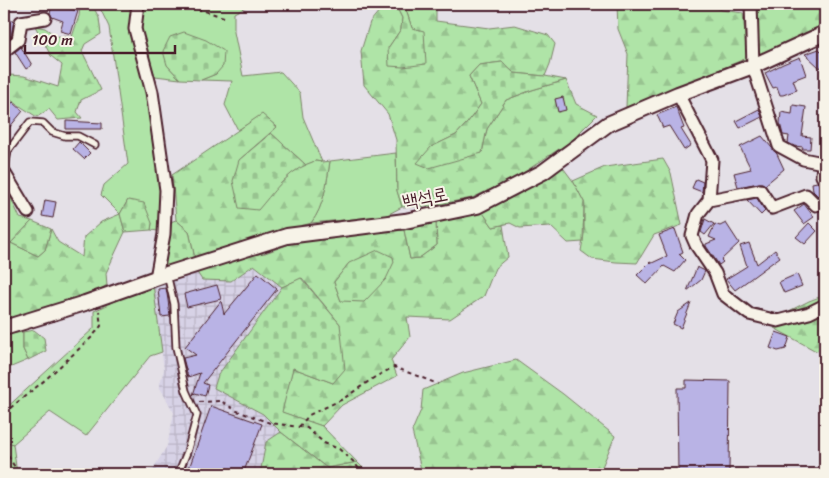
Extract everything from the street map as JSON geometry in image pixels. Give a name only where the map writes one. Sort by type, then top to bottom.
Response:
[{"type":"street","points":[[138,4],[136,29],[152,92],[166,190],[162,276]]},
{"type":"street","points":[[751,4],[753,66],[779,146],[803,159],[823,163],[822,176],[825,180]]},
{"type":"street","points":[[4,51],[18,40],[21,22],[45,18]]},
{"type":"street","name":"백석로","points":[[4,328],[287,236],[405,220],[477,206],[542,172],[608,124],[678,94],[753,66],[825,33]]},
{"type":"street","points":[[678,94],[712,160],[709,200],[698,214],[692,236],[714,273],[723,294],[749,314],[778,321],[809,313],[825,305]]},
{"type":"street","points":[[4,171],[28,212]]},
{"type":"street","points":[[709,200],[760,190],[772,208],[806,195],[816,205],[825,202]]},
{"type":"lane","points":[[4,171],[8,151],[30,122],[42,123],[52,132],[65,136],[78,136],[95,145]]},
{"type":"lane","points":[[162,276],[174,304],[176,347],[186,391],[197,415],[187,452],[178,474]]},
{"type":"path","points":[[182,4],[227,18]]},
{"type":"path","points":[[4,413],[45,380],[92,337],[101,326],[97,299]]},
{"type":"path","points":[[299,427],[309,415],[343,399],[375,376],[394,367],[438,384]]},
{"type":"path","points":[[192,403],[221,401],[237,411],[270,424],[307,428],[324,443],[339,449],[355,463],[362,474]]},
{"type":"path","points":[[4,449],[19,474]]},
{"type":"shaded area","points":[[254,265],[282,287],[218,375],[214,388],[263,414],[281,432],[266,442],[260,474],[150,474],[167,446],[174,413],[159,386],[164,370],[153,284],[196,271],[231,281]]},
{"type":"green space","points":[[83,4],[92,4],[99,18],[101,34],[85,44],[82,51],[101,90],[81,100],[77,112],[82,118],[58,120],[49,109],[37,117],[6,97],[9,75],[24,76],[58,87],[62,65],[51,56],[35,26],[45,28],[56,36],[72,37],[80,7]]},
{"type":"green space","points":[[98,4],[134,4],[162,203],[158,231],[151,230],[152,223],[128,200],[120,214],[101,195],[104,185],[128,164],[109,27]]},
{"type":"green space","points":[[144,4],[251,4],[234,13],[234,32],[243,76],[281,72],[300,93],[303,117],[322,162],[315,161],[306,165],[271,133],[277,127],[262,115],[238,130],[225,105],[232,81],[201,80],[216,74],[167,65],[180,79],[155,76],[142,31],[141,22]]},
{"type":"green space","points":[[385,4],[395,4],[402,18],[401,29],[388,48],[412,28],[405,7],[409,4],[432,4],[436,6],[436,21],[489,28],[515,25],[548,35],[555,44],[545,76],[514,73],[502,62],[479,65],[469,76],[481,104],[456,135],[431,147],[482,153],[487,129],[506,100],[566,80],[576,104],[597,115],[571,141],[517,177],[472,198],[431,206],[402,207],[397,191],[396,140],[388,114],[364,85],[361,51],[370,22]]},
{"type":"green space","points":[[395,4],[405,7],[412,28],[424,31],[426,64],[403,67],[389,66],[388,48],[401,29],[402,18]]},
{"type":"green space","points":[[617,4],[706,4],[721,10],[743,13],[747,58],[626,107],[628,54],[618,29]]},
{"type":"green space","points":[[756,4],[825,4],[825,27],[758,57]]},
{"type":"green space","points":[[184,32],[206,40],[224,51],[223,66],[216,74],[201,80],[180,79],[167,65],[163,51],[170,37]]},
{"type":"green space","points":[[502,62],[514,73],[566,80],[506,100],[487,129],[482,153],[429,168],[417,163],[431,147],[456,135],[481,104],[469,76],[479,65]]},
{"type":"green space","points":[[262,114],[277,127],[239,160],[278,186],[297,168],[315,161],[330,161],[328,177],[319,210],[311,223],[195,259],[189,231],[176,220],[172,175]]},
{"type":"green space","points":[[271,133],[306,165],[292,173],[258,210],[239,208],[233,181],[239,160]]},
{"type":"green space","points":[[396,153],[397,190],[402,207],[385,216],[311,223],[322,201],[330,161]]},
{"type":"green space","points":[[663,159],[671,173],[682,225],[654,235],[637,263],[592,259],[581,251],[584,234],[584,202],[573,181],[605,167]]},
{"type":"green space","points":[[561,165],[573,181],[584,202],[583,242],[568,243],[550,226],[520,228],[510,223],[493,227],[481,210]]},
{"type":"green space","points":[[10,196],[20,218],[32,221],[11,243],[4,243],[4,201]]},
{"type":"green space","points":[[128,200],[144,203],[152,223],[151,230],[125,232],[120,214]]},
{"type":"green space","points":[[481,209],[493,227],[503,225],[508,257],[495,268],[484,296],[450,319],[407,317],[410,337],[391,360],[397,376],[342,405],[322,426],[281,412],[293,368],[333,383],[340,324],[302,278],[282,287],[254,265],[231,281],[202,280],[196,271],[244,256],[265,253],[301,240],[404,230],[410,259],[419,258],[437,245],[436,223]],"holes":[[[349,263],[341,301],[334,282]]]},
{"type":"green space","points":[[120,214],[125,232],[106,273],[107,285],[99,290],[4,320],[4,243],[11,243],[38,256],[45,250],[51,229],[58,242],[82,257],[84,237],[101,222]]},
{"type":"green space","points":[[176,220],[189,231],[195,259],[165,268],[170,222]]},
{"type":"green space","points":[[32,221],[51,229],[45,250],[38,256],[11,243]]},
{"type":"green space","points":[[436,223],[437,245],[419,258],[410,259],[404,230]]},
{"type":"green space","points":[[378,250],[393,257],[394,262],[386,279],[364,302],[341,301],[334,282],[349,263]]},
{"type":"green space","points":[[301,278],[340,324],[345,369],[333,383],[293,368],[282,412],[322,426],[357,462],[327,468],[281,432],[263,414],[214,388],[218,375],[282,287]]},
{"type":"green space","points":[[153,284],[162,352],[150,356],[86,436],[50,412],[13,444],[4,441],[4,410],[94,328],[94,311]]},
{"type":"green space","points":[[825,295],[825,349],[816,351],[774,328],[783,314]]},
{"type":"green space","points":[[34,330],[44,338],[46,351],[28,360],[23,349],[23,332]]},
{"type":"green space","points":[[23,332],[23,349],[28,360],[4,370],[4,335]]},
{"type":"green space","points":[[516,360],[563,394],[615,436],[599,474],[422,474],[412,431],[421,410],[423,390],[463,373]]},
{"type":"green space","points":[[281,432],[327,468],[357,462],[369,474],[260,474],[266,442]]},
{"type":"green space","points":[[4,441],[13,444],[17,474],[4,474]]},
{"type":"building","points":[[53,4],[78,11],[71,34],[60,31],[63,21],[52,17],[50,13]]},
{"type":"building","points":[[8,20],[14,20],[11,36],[6,35]]},
{"type":"building","points":[[21,47],[32,65],[26,69],[15,52]]},
{"type":"building","points":[[819,49],[825,55],[825,62],[820,68],[805,54]]},
{"type":"building","points":[[800,57],[806,75],[793,80],[797,90],[780,95],[777,87],[773,88],[765,73]]},
{"type":"building","points":[[563,97],[566,110],[558,112],[555,99]]},
{"type":"building","points":[[13,102],[23,111],[4,134],[4,112]]},
{"type":"building","points":[[793,105],[806,107],[802,136],[811,137],[810,149],[802,149],[803,147],[788,143],[789,136],[783,135],[780,123],[781,112],[792,114]]},
{"type":"building","points":[[676,107],[684,128],[681,129],[691,145],[684,150],[669,126],[663,128],[657,115]]},
{"type":"building","points":[[759,109],[762,117],[740,128],[736,121]]},
{"type":"building","points":[[66,121],[102,123],[102,129],[66,129]]},
{"type":"building","points":[[762,136],[777,154],[784,169],[765,185],[759,183],[738,187],[734,173],[751,169],[740,147]]},
{"type":"building","points":[[79,142],[90,153],[84,159],[73,149]]},
{"type":"building","points":[[696,179],[703,182],[702,192],[692,188]]},
{"type":"building","points":[[817,182],[822,187],[823,195],[818,196],[813,191],[812,183]]},
{"type":"building","points":[[757,198],[765,211],[761,215],[747,200]]},
{"type":"building","points":[[45,200],[56,202],[53,218],[42,216]]},
{"type":"building","points":[[804,204],[814,217],[804,224],[794,211]]},
{"type":"building","points":[[705,219],[714,224],[705,235],[701,232]]},
{"type":"building","points":[[726,223],[739,243],[721,260],[723,262],[719,265],[706,244],[716,240],[709,237],[715,224],[720,226]]},
{"type":"building","points":[[809,223],[817,231],[805,244],[796,237]]},
{"type":"building","points":[[675,229],[683,252],[679,254],[685,260],[675,272],[664,266],[647,284],[637,275],[650,262],[652,263],[667,256],[659,235]]},
{"type":"building","points":[[749,243],[757,264],[775,250],[780,257],[735,290],[726,279],[747,266],[740,246]]},
{"type":"building","points":[[697,267],[705,271],[701,280],[687,291]]},
{"type":"building","points":[[258,273],[277,289],[203,383],[208,385],[205,396],[195,393],[193,395],[200,373],[188,377],[183,358],[196,355],[185,347],[221,301],[224,314]]},
{"type":"building","points":[[797,274],[802,286],[784,293],[779,282]]},
{"type":"building","points":[[217,285],[221,299],[187,307],[184,294]]},
{"type":"building","points":[[166,288],[170,316],[161,317],[158,289]]},
{"type":"building","points":[[691,303],[681,328],[673,324],[678,312]]},
{"type":"building","points":[[776,332],[790,337],[786,349],[778,351],[770,348]]},
{"type":"building","points":[[686,380],[730,381],[729,474],[678,474],[677,388],[686,388]]},
{"type":"building","points":[[211,406],[262,424],[243,474],[187,474]]}]
